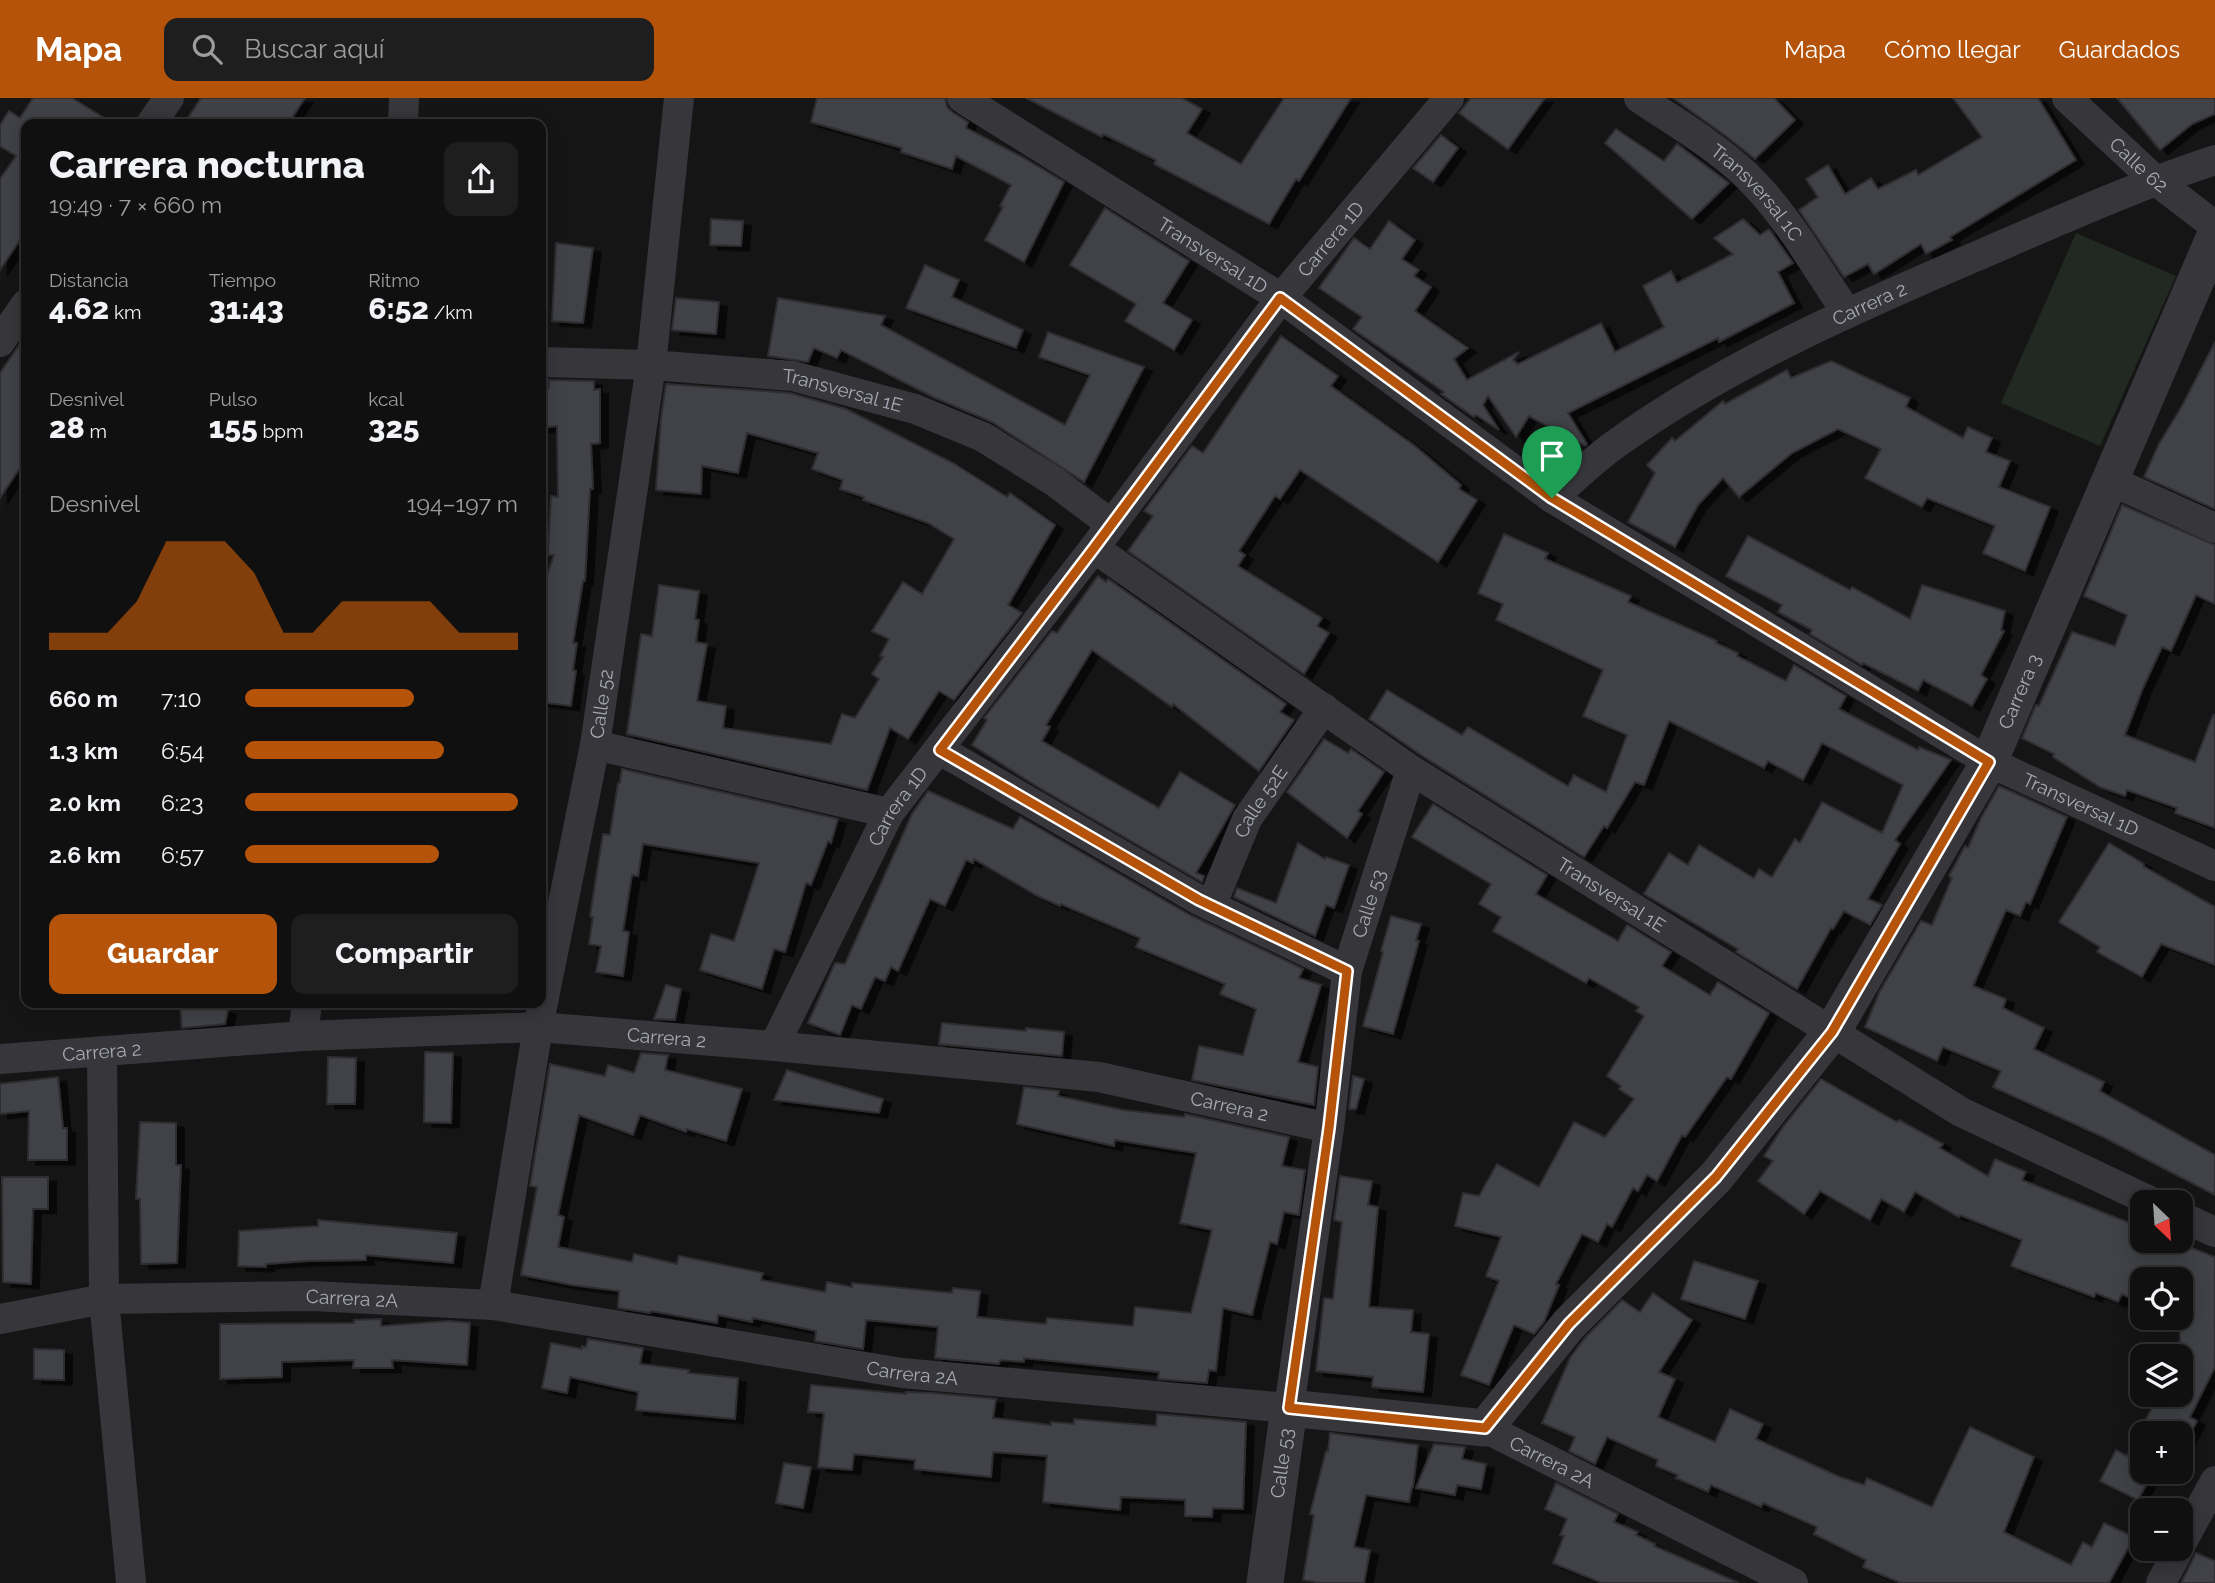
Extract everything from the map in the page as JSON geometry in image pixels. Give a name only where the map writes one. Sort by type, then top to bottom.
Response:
[{"type":"street","points":[[154,119],[169,98]]},
{"type":"street","points":[[403,119],[404,98]]},
{"type":"street","name":"Calle 52","points":[[546,987],[594,745],[651,365],[679,98]]},
{"type":"street","name":"Transversal 1D","points":[[962,98],[1280,298],[1552,498],[1989,762],[2215,866]]},
{"type":"street","name":"Carrera 1D","points":[[774,1046],[889,813],[1094,548],[1280,298],[1450,98]]},
{"type":"street","name":"Transversal 1C","points":[[1639,98],[1720,153],[1763,193],[1781,214],[1847,313]]},
{"type":"street","name":"Calle 62","points":[[2067,98],[2214,235]]},
{"type":"street","name":"Carrera 2","points":[[1552,498],[1614,445],[1657,415],[1712,383],[1847,313],[2155,180],[2215,160]]},
{"type":"street","name":"Carrera 3","points":[[1485,1428],[1569,1324],[1716,1177],[1832,1032],[1989,762],[2214,235]]},
{"type":"street","points":[[0,342],[21,311]]},
{"type":"street","name":"Transversal 1E","points":[[546,362],[651,365],[793,376],[915,409],[983,437],[1055,482],[1111,524]]},
{"type":"street","points":[[2109,480],[2215,528]]},
{"type":"street","name":"Transversal 1E","points":[[1094,548],[1412,770],[1832,1032],[1961,1112],[2130,1192]]},
{"type":"street","name":"Calle 52E","points":[[1211,906],[1247,819],[1324,708]]},
{"type":"street","points":[[594,745],[889,813]]},
{"type":"street","points":[[940,750],[1211,906],[1347,971]]},
{"type":"street","name":"Calle 53","points":[[1265,1583],[1329,1128],[1347,971],[1412,770]]},
{"type":"street","points":[[303,1036],[306,1008]]},
{"type":"street","name":"Calle 52","points":[[493,1305],[542,1008]]},
{"type":"street","name":"Carrera 2","points":[[0,1059],[303,1036],[538,1027],[1100,1077],[1329,1128]]},
{"type":"street","points":[[102,1051],[104,1299],[131,1583]]},
{"type":"street","points":[[2193,1222],[2215,1232]]},
{"type":"street","name":"Carrera 2A","points":[[0,1319],[104,1299],[311,1296],[493,1305],[902,1373],[1485,1428],[1793,1583]]},
{"type":"street","points":[[2193,1522],[2215,1481]]},
{"type":"street","points":[[2161,1583],[2173,1561]]},
{"type":"shaded area","points":[[2076,233],[2176,276],[2100,446],[2001,403]]},
{"type":"building","points":[[33,98],[72,98],[106,119],[21,119],[21,238],[0,270],[0,179],[16,156],[0,146],[0,125],[9,111],[20,118]]},
{"type":"building","points":[[201,98],[305,98],[291,119],[187,119]]},
{"type":"building","points":[[817,98],[945,98],[947,107],[968,122],[966,128],[1064,182],[1024,262],[985,240],[1003,207],[1000,206],[1011,185],[956,156],[952,169],[901,152],[902,148],[811,122]]},
{"type":"building","points":[[1026,98],[1182,98],[1202,109],[1187,133],[1241,164],[1284,98],[1351,98],[1269,224],[1154,164],[1156,160],[1103,134],[1102,137]]},
{"type":"building","points":[[1471,98],[1545,98],[1508,149],[1459,113]]},
{"type":"building","points":[[1673,98],[1774,98],[1795,120],[1755,159]]},
{"type":"building","points":[[1953,98],[2038,98],[2076,160],[1926,254],[1921,244],[1874,274],[1868,264],[1844,277],[1799,210],[1818,197],[1806,179],[1828,165],[1845,194],[1871,178],[1878,189],[1916,170],[1918,175],[1982,137]]},
{"type":"building","points":[[2117,98],[2215,98],[2215,114],[2192,124],[2160,150]]},
{"type":"building","points":[[1616,129],[1664,161],[1677,144],[1729,183],[1692,219],[1605,143]]},
{"type":"building","points":[[1441,135],[1458,148],[1433,182],[1413,168]]},
{"type":"building","points":[[1105,208],[1189,261],[1163,303],[1192,320],[1174,350],[1125,321],[1136,304],[1070,265]]},
{"type":"building","points":[[711,219],[743,221],[741,246],[710,245]]},
{"type":"building","points":[[1743,219],[1760,235],[1769,229],[1793,263],[1778,272],[1794,303],[1719,342],[1718,338],[1568,413],[1587,444],[1585,446],[1529,416],[1516,437],[1488,396],[1483,405],[1499,430],[1476,415],[1474,417],[1441,394],[1444,392],[1353,329],[1362,317],[1319,288],[1354,238],[1370,249],[1389,221],[1415,240],[1402,259],[1419,270],[1414,276],[1431,287],[1415,311],[1468,348],[1454,359],[1467,380],[1519,352],[1513,360],[1518,364],[1601,323],[1615,352],[1664,327],[1643,286],[1671,271],[1677,283],[1733,254],[1714,238]]},
{"type":"building","points":[[556,243],[593,248],[583,323],[552,321]]},
{"type":"building","points":[[925,265],[959,280],[952,297],[1023,330],[1016,348],[906,308]]},
{"type":"building","points":[[676,298],[719,302],[716,334],[672,330]]},
{"type":"building","points":[[778,298],[885,316],[881,325],[1065,425],[1090,375],[1039,357],[1048,332],[1144,367],[1084,482],[992,422],[933,397],[841,350],[837,358],[814,348],[808,362],[768,356]]},
{"type":"building","points":[[1281,336],[1338,376],[1331,386],[1415,446],[1461,485],[1459,489],[1477,500],[1438,562],[1300,470],[1280,499],[1275,496],[1239,551],[1245,555],[1238,566],[1322,618],[1317,626],[1329,633],[1304,674],[1128,551],[1153,516],[1144,511],[1192,446],[1203,453]]},
{"type":"building","points":[[21,342],[21,466],[0,498],[0,373]]},
{"type":"building","points":[[2215,342],[2215,509],[2144,477]]},
{"type":"building","points":[[1831,361],[1910,398],[1906,407],[1963,438],[1968,427],[1992,438],[1986,452],[2010,461],[1999,487],[2050,507],[2025,571],[1983,553],[1995,526],[1927,498],[1922,507],[1865,478],[1881,449],[1838,429],[1792,453],[1739,497],[1723,478],[1698,505],[1675,547],[1628,522],[1655,473],[1647,465],[1672,438],[1675,441],[1723,401],[1725,404],[1787,370],[1791,378]]},
{"type":"building","points":[[549,380],[594,381],[594,390],[600,389],[600,443],[591,444],[593,489],[590,489],[585,581],[573,643],[577,643],[571,706],[546,703],[546,578],[554,555],[548,555],[551,496],[558,497],[557,426],[546,427],[546,388],[549,388]]},
{"type":"building","points":[[666,384],[790,393],[846,409],[953,463],[1007,497],[1010,493],[1055,525],[1008,605],[1022,613],[954,700],[939,691],[908,739],[890,728],[867,790],[627,734],[641,634],[652,636],[659,585],[699,591],[695,619],[699,620],[696,642],[707,644],[697,701],[726,706],[723,728],[831,744],[842,714],[855,718],[879,679],[872,674],[883,657],[880,656],[889,639],[872,631],[903,582],[922,594],[954,539],[928,523],[840,489],[843,480],[812,469],[818,453],[747,433],[738,473],[702,466],[701,494],[656,490]]},
{"type":"building","points":[[2122,505],[2215,545],[2215,604],[2196,595],[2171,651],[2162,647],[2125,735],[2195,762],[2215,715],[2215,828],[2175,813],[2177,808],[2127,790],[2125,796],[2100,787],[2053,757],[2054,754],[2022,738],[2072,632],[2115,646],[2127,615],[2084,596]]},
{"type":"building","points":[[1504,534],[1548,553],[1545,559],[1631,596],[1628,602],[1717,641],[1716,643],[1738,653],[1737,656],[1786,681],[1794,665],[1846,696],[1839,709],[1918,750],[1919,747],[1951,760],[1895,840],[1900,844],[1868,899],[1882,905],[1870,925],[1844,911],[1833,929],[1831,928],[1797,989],[1736,952],[1738,949],[1644,894],[1669,853],[1688,865],[1699,845],[1754,878],[1759,869],[1772,877],[1795,839],[1800,843],[1822,802],[1882,833],[1903,785],[1822,743],[1803,780],[1768,761],[1764,768],[1669,721],[1644,785],[1635,782],[1607,828],[1604,826],[1584,857],[1421,755],[1369,719],[1387,690],[1462,735],[1468,727],[1568,786],[1574,775],[1606,792],[1627,735],[1583,716],[1603,670],[1496,620],[1503,604],[1478,593]]},
{"type":"building","points":[[1748,536],[1910,619],[1922,585],[2005,611],[2001,630],[2004,631],[1981,675],[1987,679],[1972,706],[1923,680],[1918,691],[1863,663],[1862,665],[1810,634],[1812,630],[1778,612],[1782,605],[1726,576]]},
{"type":"building","points":[[1098,576],[1106,582],[1108,579],[1286,704],[1280,712],[1294,720],[1259,771],[1173,704],[1172,707],[1092,650],[1046,725],[1050,727],[1042,741],[1159,808],[1180,772],[1235,805],[1196,873],[1204,876],[1202,882],[1038,787],[972,745],[987,720],[984,718],[1052,631],[1057,633]]},
{"type":"building","points":[[1324,739],[1348,753],[1351,749],[1384,772],[1358,811],[1362,814],[1347,838],[1287,792]]},
{"type":"building","points":[[622,769],[838,819],[831,843],[828,841],[811,885],[806,883],[785,952],[774,949],[762,989],[700,970],[711,934],[734,941],[759,863],[643,844],[638,876],[632,875],[623,931],[629,932],[623,976],[596,972],[601,946],[589,944],[593,917],[590,916],[603,834],[610,835]]},
{"type":"building","points":[[1999,786],[2067,817],[2030,904],[2026,902],[2020,916],[2006,910],[1973,986],[2006,999],[2003,1008],[2044,1028],[2034,1049],[2104,1082],[2100,1091],[2215,1155],[2215,1195],[2103,1137],[1993,1087],[2001,1071],[1943,1047],[1937,1061],[1865,1027],[1880,991],[1921,921],[1932,925],[1952,878],[1949,876],[1965,846],[1968,848]]},
{"type":"building","points":[[928,791],[1013,829],[1020,817],[1190,915],[1303,969],[1299,978],[1321,985],[1298,1062],[1318,1067],[1314,1105],[1192,1080],[1199,1046],[1243,1055],[1256,1009],[1220,994],[1225,984],[1136,947],[1140,938],[1036,895],[974,859],[973,863],[966,860],[945,906],[930,899],[898,971],[891,967],[885,981],[875,977],[861,1009],[852,1005],[840,1035],[808,1023],[835,963],[845,964],[912,814]]},
{"type":"building","points":[[1433,804],[1547,875],[1536,894],[1618,941],[1627,925],[1671,952],[1662,966],[1710,995],[1718,982],[1769,1013],[1731,1079],[1727,1077],[1685,1137],[1682,1135],[1657,1181],[1647,1175],[1638,1191],[1633,1188],[1612,1227],[1607,1224],[1598,1242],[1582,1234],[1556,1284],[1559,1285],[1544,1322],[1534,1334],[1514,1325],[1489,1385],[1461,1375],[1499,1281],[1486,1276],[1501,1237],[1455,1226],[1463,1193],[1479,1196],[1497,1164],[1539,1187],[1574,1122],[1605,1137],[1634,1099],[1619,1089],[1621,1086],[1607,1076],[1644,1016],[1636,1011],[1639,1007],[1589,978],[1586,983],[1493,931],[1501,917],[1479,904],[1491,884],[1412,837]]},
{"type":"building","points":[[1298,843],[1325,859],[1326,857],[1349,865],[1334,908],[1326,905],[1315,936],[1234,897],[1237,888],[1276,903]]},
{"type":"building","points":[[2109,843],[2144,864],[2143,866],[2215,907],[2215,965],[2161,944],[2142,977],[2097,952],[2100,947],[2059,922]]},
{"type":"building","points":[[1391,916],[1421,924],[1416,940],[1419,941],[1393,1034],[1363,1026]]},
{"type":"building","points":[[666,985],[681,989],[675,1020],[654,1019]]},
{"type":"building","points":[[180,1008],[228,1010],[225,1024],[182,1028]]},
{"type":"building","points":[[942,1023],[1064,1032],[1062,1056],[939,1044]]},
{"type":"building","points":[[425,1052],[453,1053],[451,1123],[424,1122]]},
{"type":"building","points":[[641,1053],[668,1055],[665,1070],[742,1089],[726,1141],[687,1129],[686,1132],[640,1115],[633,1135],[579,1115],[558,1215],[564,1217],[558,1247],[632,1262],[634,1254],[677,1264],[679,1256],[763,1273],[761,1280],[825,1292],[827,1282],[852,1287],[852,1283],[952,1293],[953,1288],[980,1291],[977,1317],[1046,1324],[1047,1318],[1133,1326],[1135,1307],[1191,1313],[1212,1230],[1180,1223],[1196,1153],[1115,1140],[1114,1146],[1017,1124],[1024,1087],[1059,1091],[1058,1096],[1123,1110],[1184,1117],[1185,1114],[1289,1137],[1282,1166],[1305,1170],[1299,1215],[1284,1212],[1277,1244],[1270,1242],[1252,1315],[1223,1308],[1216,1371],[1209,1370],[1207,1383],[1158,1379],[1159,1372],[1024,1358],[1024,1362],[1000,1360],[999,1364],[935,1358],[938,1327],[866,1320],[863,1349],[815,1341],[816,1331],[753,1318],[752,1322],[718,1315],[717,1323],[618,1308],[619,1291],[521,1275],[537,1187],[530,1186],[550,1064],[605,1076],[608,1065],[634,1073]]},
{"type":"building","points":[[328,1057],[356,1058],[355,1104],[327,1104]]},
{"type":"building","points":[[787,1070],[883,1099],[879,1113],[774,1100]]},
{"type":"building","points":[[1353,1076],[1364,1079],[1356,1109],[1349,1109]]},
{"type":"building","points":[[58,1077],[63,1128],[67,1128],[67,1160],[28,1160],[29,1111],[0,1114],[0,1084]]},
{"type":"building","points":[[1821,1079],[1897,1122],[1899,1120],[1943,1144],[1940,1148],[1988,1176],[1995,1159],[2026,1172],[2022,1180],[2130,1223],[2130,1253],[2193,1253],[2193,1248],[2215,1257],[2215,1367],[2190,1417],[2197,1421],[2193,1429],[2193,1421],[2145,1421],[2152,1407],[2193,1407],[2193,1344],[2180,1344],[2180,1330],[2193,1330],[2193,1267],[2130,1267],[2130,1298],[2122,1294],[2118,1302],[2096,1293],[2094,1297],[2011,1266],[2022,1240],[1960,1215],[1959,1217],[1915,1192],[1904,1212],[1881,1199],[1870,1220],[1820,1191],[1804,1214],[1758,1181],[1773,1161],[1764,1156]]},
{"type":"building","points":[[140,1122],[176,1123],[176,1165],[181,1165],[177,1263],[141,1264],[140,1199],[136,1199]]},
{"type":"building","points":[[1340,1176],[1372,1181],[1368,1205],[1378,1207],[1369,1307],[1413,1310],[1411,1332],[1429,1334],[1423,1392],[1372,1387],[1373,1377],[1316,1371],[1324,1298],[1333,1299],[1342,1222],[1334,1220]]},
{"type":"building","points":[[2,1177],[48,1177],[48,1209],[33,1209],[31,1284],[3,1282]]},
{"type":"building","points":[[318,1220],[457,1233],[453,1263],[366,1255],[366,1260],[308,1261],[266,1264],[266,1267],[238,1266],[239,1231],[318,1226]]},
{"type":"building","points":[[1694,1261],[1758,1281],[1745,1319],[1681,1299]]},
{"type":"building","points":[[1653,1293],[1692,1320],[1659,1372],[1675,1379],[1658,1417],[1715,1442],[1730,1409],[1763,1424],[1756,1439],[1840,1477],[1864,1485],[1867,1478],[1932,1507],[1970,1427],[2034,1457],[2004,1532],[2071,1565],[2083,1542],[2092,1547],[2104,1523],[2130,1535],[2130,1544],[2109,1583],[1901,1583],[1863,1567],[1866,1560],[1814,1534],[1817,1527],[1763,1503],[1761,1507],[1711,1485],[1708,1492],[1656,1466],[1658,1460],[1607,1437],[1595,1464],[1569,1451],[1575,1437],[1542,1423],[1570,1358],[1585,1338],[1622,1300],[1640,1312]]},
{"type":"building","points":[[381,1319],[381,1326],[449,1321],[470,1323],[467,1365],[392,1360],[393,1368],[353,1368],[354,1360],[282,1362],[282,1377],[220,1379],[220,1324],[354,1323],[354,1320]]},
{"type":"building","points":[[588,1339],[643,1348],[640,1364],[689,1370],[688,1373],[738,1378],[735,1419],[636,1410],[638,1392],[570,1377],[567,1393],[542,1388],[551,1343],[582,1349],[582,1346],[586,1347]]},
{"type":"building","points":[[34,1349],[64,1350],[64,1380],[34,1379]]},
{"type":"building","points":[[811,1385],[996,1399],[993,1418],[1051,1425],[1051,1422],[1074,1424],[1074,1419],[1156,1426],[1157,1414],[1246,1422],[1243,1509],[1213,1508],[1212,1517],[1185,1516],[1185,1500],[1121,1497],[1120,1510],[1043,1502],[1047,1456],[993,1452],[991,1477],[914,1469],[915,1460],[854,1454],[852,1470],[818,1467],[824,1413],[808,1412]]},
{"type":"building","points":[[1330,1433],[1418,1445],[1409,1502],[1366,1495],[1354,1547],[1370,1550],[1364,1583],[1303,1580],[1314,1515],[1310,1514],[1326,1451],[1328,1452]]},
{"type":"building","points":[[1434,1444],[1465,1447],[1462,1459],[1486,1464],[1481,1489],[1457,1485],[1455,1495],[1416,1488]]},
{"type":"building","points":[[2116,1450],[2127,1456],[2130,1450],[2130,1484],[2147,1484],[2139,1498],[2100,1481]]},
{"type":"building","points":[[784,1463],[811,1467],[803,1508],[776,1503]]},
{"type":"building","points":[[1556,1483],[1618,1514],[1614,1522],[1638,1532],[1636,1535],[1655,1544],[1654,1546],[1739,1583],[1602,1583],[1553,1563],[1564,1536],[1560,1535],[1567,1519],[1545,1509]]},
{"type":"building","points":[[2196,1553],[2215,1561],[2215,1583],[2181,1583]]},
{"type":"route","points":[[1280,298],[1552,498],[1989,762],[1832,1032],[1716,1177],[1569,1324],[1485,1428],[1289,1408],[1329,1128],[1347,971],[1199,900],[940,750],[1280,298]]}]
